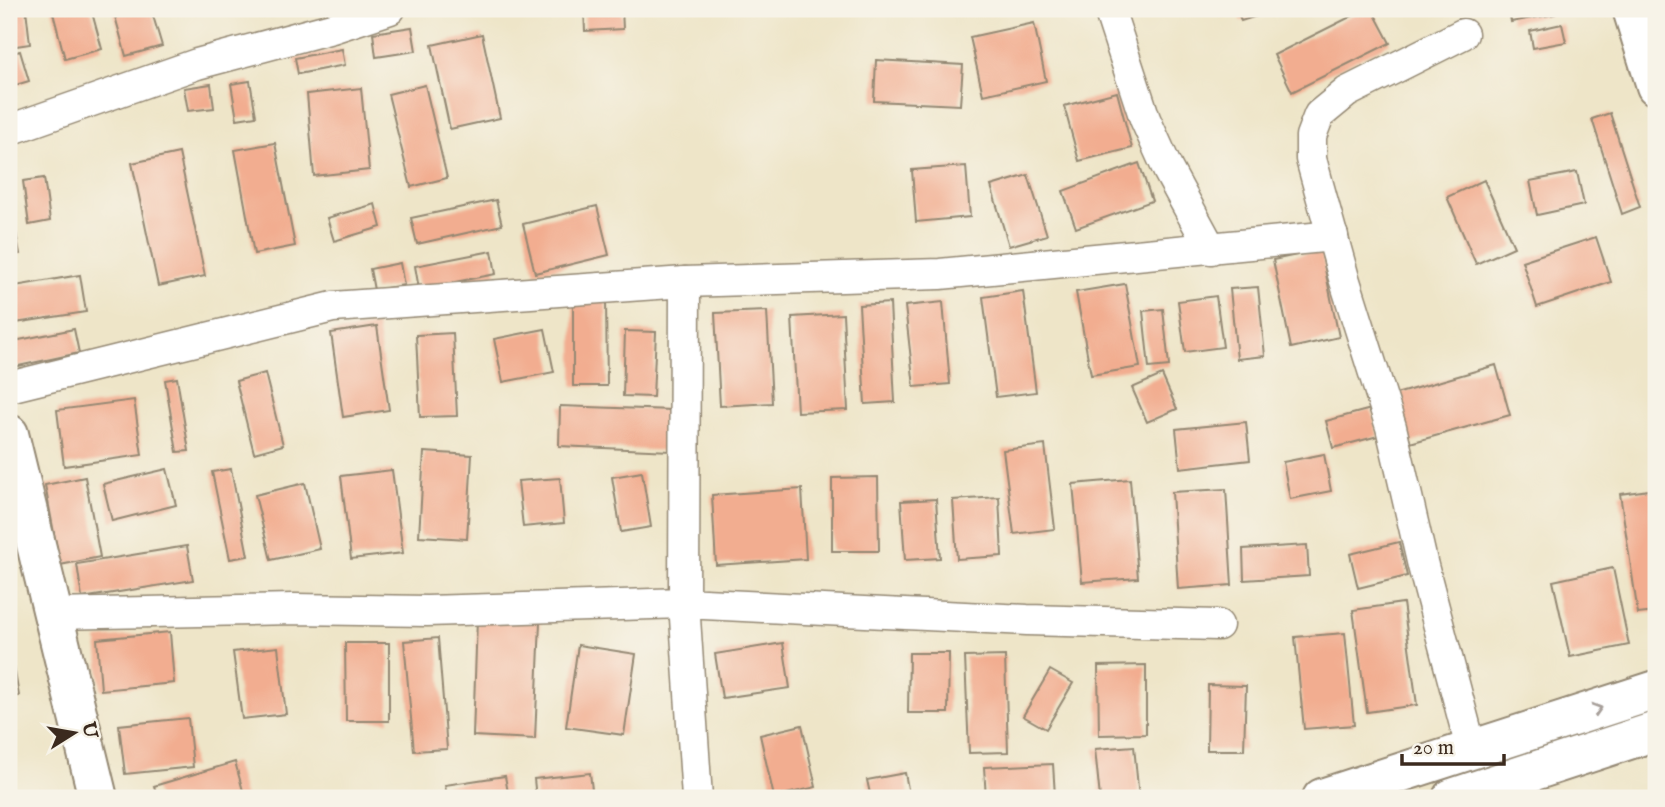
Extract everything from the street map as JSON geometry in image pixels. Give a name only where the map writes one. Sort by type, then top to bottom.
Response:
[{"type":"main road","points":[[1632,9],[1656,86]]},
{"type":"main road","points":[[9,433],[98,798]]},
{"type":"main road","points":[[1322,798],[1656,690]]},
{"type":"main road","points":[[1452,798],[1656,732]]},
{"type":"street","points":[[9,130],[197,64],[331,28],[390,9]]},
{"type":"street","points":[[1109,9],[1144,119],[1211,249]]},
{"type":"street","points":[[1463,34],[1346,92],[1319,115],[1311,136],[1311,159],[1391,427],[1423,566],[1471,748]]},
{"type":"street","points":[[9,387],[333,307],[752,278],[940,274],[1333,236]]},
{"type":"street","points":[[685,282],[684,603],[697,798]]},
{"type":"street","points":[[53,614],[294,609],[427,611],[684,603],[1027,620],[1218,625]]},
{"type":"building","points":[[9,9],[26,9],[30,44],[9,47]]},
{"type":"building","points":[[52,9],[91,9],[102,49],[65,59]]},
{"type":"building","points":[[113,9],[151,9],[162,46],[126,56]]},
{"type":"building","points":[[194,9],[221,9],[221,11],[194,13]]},
{"type":"building","points":[[584,9],[622,9],[623,29],[585,31]]},
{"type":"building","points":[[1237,9],[1279,9],[1241,21]]},
{"type":"building","points":[[1366,9],[1372,9],[1390,43],[1292,92],[1274,55]]},
{"type":"building","points":[[1509,9],[1554,9],[1555,14],[1511,22]]},
{"type":"building","points":[[1034,23],[1046,81],[983,95],[970,37]]},
{"type":"building","points":[[1562,24],[1566,42],[1533,48],[1530,31]]},
{"type":"building","points":[[412,27],[416,51],[376,57],[373,33]]},
{"type":"building","points":[[482,34],[500,118],[450,129],[432,45]]},
{"type":"building","points":[[342,49],[345,65],[298,74],[295,58]]},
{"type":"building","points":[[20,51],[29,81],[9,87],[9,54]]},
{"type":"building","points":[[876,60],[963,65],[960,105],[874,101]]},
{"type":"building","points":[[250,81],[256,116],[237,119],[231,84]]},
{"type":"building","points":[[211,84],[214,108],[188,111],[184,88]]},
{"type":"building","points":[[425,85],[447,178],[411,187],[388,94]]},
{"type":"building","points":[[361,88],[369,170],[314,176],[307,94]]},
{"type":"building","points":[[1117,92],[1132,148],[1079,161],[1064,106]]},
{"type":"building","points":[[1610,113],[1640,207],[1622,214],[1592,119]]},
{"type":"building","points":[[275,143],[295,246],[254,254],[235,150]]},
{"type":"building","points":[[179,153],[205,276],[158,286],[132,163]]},
{"type":"building","points":[[1139,163],[1152,201],[1076,228],[1063,191]]},
{"type":"building","points":[[966,166],[970,217],[916,222],[912,170]]},
{"type":"building","points":[[1577,172],[1584,205],[1537,215],[1530,181]]},
{"type":"building","points":[[1028,175],[1047,235],[1009,246],[991,186]]},
{"type":"building","points":[[44,178],[50,221],[29,225],[23,181]]},
{"type":"building","points":[[1484,180],[1514,247],[1476,264],[1447,197]]},
{"type":"building","points":[[496,200],[502,225],[417,244],[411,218]]},
{"type":"building","points":[[9,202],[20,254],[9,256]]},
{"type":"building","points":[[375,204],[381,227],[334,241],[327,218]]},
{"type":"building","points":[[597,206],[609,255],[535,273],[523,224]]},
{"type":"building","points":[[1596,237],[1611,282],[1537,307],[1522,261]]},
{"type":"building","points":[[1321,250],[1339,337],[1291,348],[1273,260]]},
{"type":"building","points":[[492,251],[496,274],[419,289],[415,266]]},
{"type":"building","points":[[400,263],[404,285],[374,290],[370,269]]},
{"type":"building","points":[[80,275],[86,312],[9,324],[9,287]]},
{"type":"building","points":[[1125,284],[1140,367],[1091,375],[1076,292]]},
{"type":"building","points":[[1258,287],[1265,356],[1237,359],[1230,289]]},
{"type":"building","points":[[1023,291],[1036,392],[996,397],[983,297]]},
{"type":"building","points":[[1216,296],[1223,347],[1185,352],[1178,301]]},
{"type":"building","points":[[573,300],[606,300],[607,386],[573,386]]},
{"type":"building","points":[[943,302],[950,384],[914,387],[905,306]]},
{"type":"building","points":[[890,303],[895,402],[865,404],[859,305]]},
{"type":"building","points":[[1163,309],[1169,366],[1149,368],[1143,311]]},
{"type":"building","points":[[767,311],[772,403],[720,406],[715,313]]},
{"type":"building","points":[[843,314],[848,410],[797,412],[792,317]]},
{"type":"building","points":[[377,326],[389,410],[343,417],[331,333]]},
{"type":"building","points":[[74,329],[79,353],[9,368],[9,342]]},
{"type":"building","points":[[545,329],[554,372],[503,382],[494,339]]},
{"type":"building","points":[[625,331],[656,332],[653,397],[623,396]]},
{"type":"building","points":[[453,333],[457,416],[420,417],[416,335]]},
{"type":"building","points":[[1496,365],[1510,415],[1410,443],[1396,394]]},
{"type":"building","points":[[265,373],[283,445],[254,453],[236,381]]},
{"type":"building","points":[[1162,375],[1177,409],[1147,422],[1132,388]]},
{"type":"building","points":[[177,378],[189,451],[177,452],[165,380]]},
{"type":"building","points":[[134,400],[142,455],[64,466],[57,410]]},
{"type":"building","points":[[560,406],[672,410],[671,451],[559,446]]},
{"type":"building","points":[[1371,409],[1378,436],[1333,448],[1326,421]]},
{"type":"building","points":[[1246,422],[1250,460],[1180,468],[1176,429]]},
{"type":"building","points":[[1045,445],[1055,529],[1014,534],[1003,450]]},
{"type":"building","points":[[424,452],[472,455],[467,539],[419,536]]},
{"type":"building","points":[[1324,454],[1331,491],[1290,499],[1283,462]]},
{"type":"building","points":[[167,469],[176,505],[112,521],[103,484]]},
{"type":"building","points":[[231,469],[248,556],[230,559],[212,472]]},
{"type":"building","points":[[392,470],[403,553],[351,559],[341,476]]},
{"type":"building","points":[[642,472],[651,527],[621,532],[612,477]]},
{"type":"building","points":[[85,477],[100,557],[60,565],[45,485]]},
{"type":"building","points":[[878,477],[879,551],[832,551],[832,478]]},
{"type":"building","points":[[560,478],[564,523],[523,527],[518,481]]},
{"type":"building","points":[[1130,479],[1138,578],[1082,582],[1073,484]]},
{"type":"building","points":[[305,483],[320,549],[271,560],[255,495]]},
{"type":"building","points":[[802,489],[806,559],[716,565],[712,495]]},
{"type":"building","points":[[1226,489],[1232,585],[1178,589],[1172,492]]},
{"type":"building","points":[[1656,489],[1656,612],[1638,614],[1620,494]]},
{"type":"building","points":[[999,497],[1002,556],[957,559],[953,500]]},
{"type":"building","points":[[936,499],[940,558],[905,560],[901,501]]},
{"type":"building","points":[[1399,542],[1407,576],[1358,588],[1350,554]]},
{"type":"building","points":[[1307,545],[1309,576],[1244,580],[1243,549]]},
{"type":"building","points":[[187,546],[193,580],[82,598],[77,564]]},
{"type":"building","points":[[1613,568],[1629,645],[1570,657],[1553,581]]},
{"type":"building","points":[[1403,603],[1417,705],[1367,712],[1353,610]]},
{"type":"building","points":[[477,619],[540,622],[535,739],[473,736]]},
{"type":"building","points":[[170,632],[174,683],[101,690],[97,639]]},
{"type":"building","points":[[1345,633],[1354,725],[1304,729],[1295,637]]},
{"type":"building","points":[[438,638],[447,749],[414,751],[404,641]]},
{"type":"building","points":[[345,643],[389,643],[389,721],[346,721]]},
{"type":"building","points":[[783,643],[790,688],[722,698],[715,654]]},
{"type":"building","points":[[578,645],[636,654],[624,735],[566,727]]},
{"type":"building","points":[[278,647],[286,714],[242,719],[233,652]]},
{"type":"building","points":[[909,653],[949,653],[948,713],[908,713]]},
{"type":"building","points":[[9,654],[12,654],[19,696],[11,697]]},
{"type":"building","points":[[1005,656],[1008,752],[969,753],[965,657]]},
{"type":"building","points":[[1146,665],[1146,734],[1099,735],[1098,666]]},
{"type":"building","points":[[1050,670],[1073,683],[1046,729],[1023,716]]},
{"type":"building","points":[[1208,685],[1246,686],[1244,750],[1207,750]]},
{"type":"building","points":[[188,718],[193,767],[125,774],[119,725]]},
{"type":"building","points":[[802,725],[816,787],[774,797],[760,735]]},
{"type":"building","points":[[1134,746],[1139,798],[1100,798],[1095,749]]},
{"type":"building","points":[[235,762],[245,798],[158,798],[154,786]]},
{"type":"building","points":[[1053,764],[1055,796],[986,798],[984,767]]},
{"type":"building","points":[[590,773],[593,798],[536,798],[534,779]]},
{"type":"building","points":[[905,773],[909,794],[871,798],[867,780]]},
{"type":"building","points":[[505,776],[509,798],[447,798],[445,785]]}]
